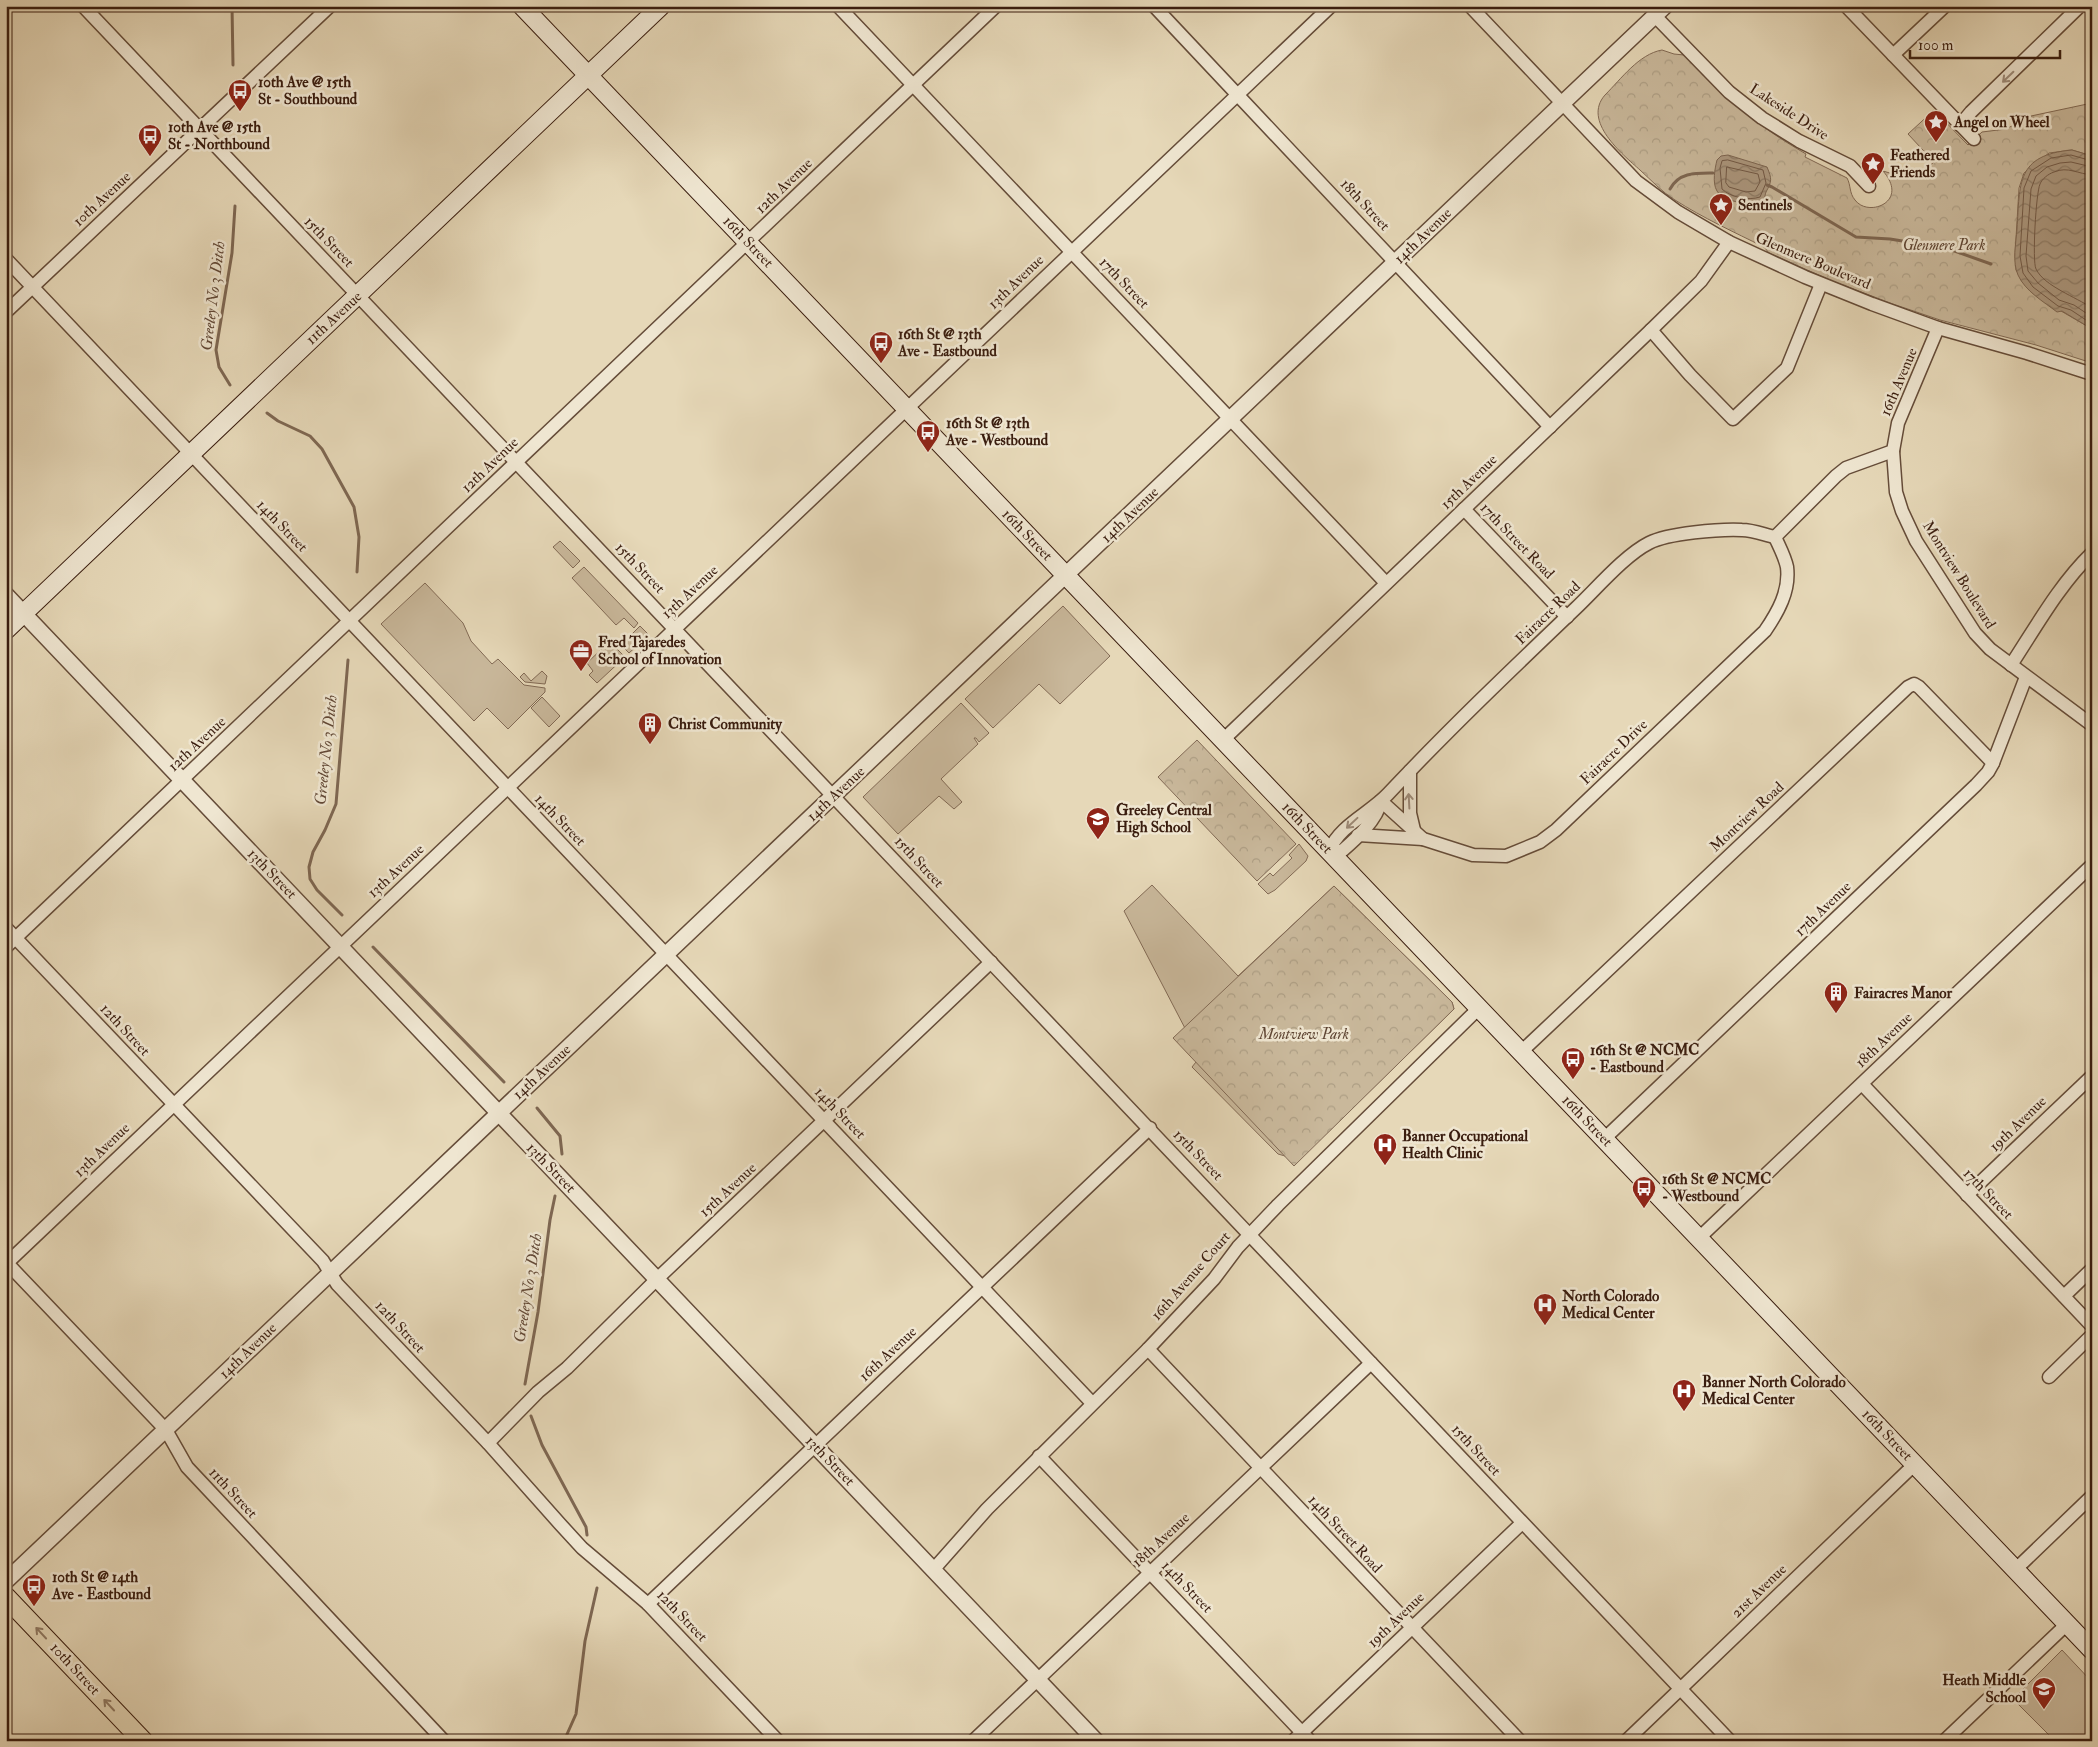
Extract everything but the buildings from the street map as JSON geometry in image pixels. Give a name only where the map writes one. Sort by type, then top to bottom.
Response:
[{"type":"main road","name":"16th Street","points":[[522,6],[2092,1650]]},
{"type":"main road","name":"11th Avenue","points":[[6,630],[661,6]]},
{"type":"main road","name":"10th Street","points":[[6,1597],[143,1741]]},
{"type":"street","name":"15th Street","points":[[83,6],[1730,1741]]},
{"type":"street","name":"10th Avenue","points":[[6,312],[330,6]]},
{"type":"street","name":"17th Street","points":[[838,6],[1386,583]]},
{"type":"street","name":"12th Avenue","points":[[11,942],[996,6]]},
{"type":"street","name":"18th Street","points":[[1154,6],[1550,427]]},
{"type":"street","name":"13th Avenue","points":[[7,1263],[1331,6]]},
{"type":"street","name":"Glenmere Boulevard","points":[[1470,6],[1636,182],[1678,212],[1729,242],[1821,284],[1938,328],[2092,374]]},
{"type":"street","points":[[1846,6],[1974,139]]},
{"type":"street","points":[[1893,55],[1944,6]]},
{"type":"street","points":[[1960,125],[2080,6]]},
{"type":"street","name":"14th Avenue","points":[[6,1581],[1660,11]]},
{"type":"street","name":"Lakeside Drive","points":[[1660,11],[1729,92],[1799,141],[1850,166],[1868,186]]},
{"type":"street","name":"15th Avenue","points":[[1222,740],[1652,330],[1702,280],[1729,242]]},
{"type":"street","name":"14th Street","points":[[6,259],[1092,1403]]},
{"type":"street","points":[[1652,330],[1690,375],[1733,419],[1787,368],[1821,284]]},
{"type":"street","name":"16th Avenue","points":[[1892,452],[1898,423],[1938,328]]},
{"type":"street","points":[[1775,538],[1846,468],[1892,452]]},
{"type":"street","name":"Montview Boulevard","points":[[1892,452],[1896,492],[1902,511],[1916,541],[1975,633],[1983,643],[2026,677],[2092,724]]},
{"type":"street","name":"17th Street Road","points":[[1464,509],[1567,617]]},
{"type":"street","name":"Fairacre Road","points":[[1381,801],[1379,809],[1342,852],[1329,851],[1334,840],[1362,814],[1381,801],[1410,770],[1567,617],[1626,560],[1647,544],[1660,538],[1680,534],[1743,530],[1775,538]]},
{"type":"street","name":"Fairacre Drive","points":[[1381,801],[1419,834],[1473,855],[1506,856],[1540,842],[1556,830],[1765,631],[1782,604],[1786,581],[1787,566],[1775,538]]},
{"type":"street","points":[[2011,665],[2056,595],[2080,564],[2092,553]]},
{"type":"street","name":"13th Street","points":[[6,595],[1096,1741]]},
{"type":"street","name":"17th Avenue","points":[[1604,1139],[1988,772],[2026,677]]},
{"type":"street","name":"Montview Road","points":[[1521,1052],[1908,687],[1914,684],[1920,687],[1993,763]]},
{"type":"street","points":[[1358,835],[1419,834],[1410,813],[1410,770]]},
{"type":"street","name":"18th Avenue","points":[[1699,1238],[2092,865]]},
{"type":"street","name":"12th Street","points":[[6,928],[11,942],[174,1104],[323,1261],[337,1284],[488,1443],[582,1548],[648,1604],[778,1741]]},
{"type":"street","name":"15th Avenue","points":[[488,1443],[538,1392],[567,1368],[657,1279],[991,962]]},
{"type":"street","name":"16th Avenue Court","points":[[933,1570],[973,1523],[1148,1349],[1214,1279],[1250,1234],[1479,1008]]},
{"type":"street","name":"19th Avenue","points":[[1967,1195],[2092,1076]]},
{"type":"street","name":"17th Street","points":[[1862,1084],[2092,1326]]},
{"type":"street","name":"16th Avenue","points":[[648,1604],[1150,1128]]},
{"type":"street","name":"11th Street","points":[[7,1263],[166,1430],[187,1467],[444,1741]]},
{"type":"street","points":[[2064,1296],[2092,1269]]},
{"type":"street","points":[[2049,1376],[2092,1335]]},
{"type":"street","name":"14th Street Road","points":[[1148,1349],[1520,1741]]},
{"type":"street","name":"18th Avenue","points":[[973,1741],[1371,1363]]},
{"type":"street","name":"14th Street","points":[[1039,1456],[1150,1572],[1302,1738]]},
{"type":"street","name":"21st Avenue","points":[[1626,1741],[1915,1464]]},
{"type":"street","points":[[2015,1570],[2092,1496]]},
{"type":"street","name":"19th Avenue","points":[[1302,1738],[1412,1628],[1522,1523]]},
{"type":"street","points":[[1944,1741],[2067,1624]]},
{"type":"green space","name":"Glenmere Park","points":[[1662,50],[1684,55],[1741,110],[1806,154],[1805,157],[1847,178],[1855,200],[1861,205],[1869,207],[1877,207],[1889,199],[1892,191],[1890,182],[1883,171],[1893,174],[1921,173],[1934,162],[1908,134],[1934,110],[1968,145],[1982,132],[2006,129],[2031,116],[2092,103],[2092,156],[2072,150],[2049,153],[2024,173],[2019,188],[2015,255],[2016,270],[2030,291],[2092,329],[2092,363],[2036,345],[1940,320],[1832,281],[1769,253],[1764,247],[1708,219],[1670,197],[1615,146],[1601,126],[1598,115],[1599,105],[1605,95],[1624,75],[1646,56]]},
{"type":"green space","points":[[560,541],[580,561],[573,568],[553,547]]},
{"type":"green space","points":[[584,567],[638,623],[634,628],[624,618],[616,625],[572,578]]},
{"type":"green space","points":[[425,583],[463,623],[471,641],[492,664],[498,659],[524,685],[545,688],[545,692],[508,729],[487,708],[474,721],[381,624]]},
{"type":"green space","points":[[1063,606],[1110,656],[1060,704],[1039,684],[993,728],[965,699]]},
{"type":"green space","points":[[640,626],[649,635],[629,653],[621,645]]},
{"type":"green space","points":[[608,643],[625,657],[597,683],[589,675],[593,671],[587,663]]},
{"type":"green space","points":[[542,671],[547,676],[545,684],[525,682],[520,677],[524,673],[531,681]]},
{"type":"green space","points":[[542,697],[560,716],[549,727],[531,708]]},
{"type":"green space","points":[[961,703],[989,733],[979,742],[974,738],[978,744],[941,779],[962,802],[954,809],[939,796],[898,834],[863,797]]},
{"type":"green space","points":[[1197,740],[1296,844],[1257,881],[1158,777]]},
{"type":"green space","points":[[1299,844],[1308,856],[1306,861],[1275,890],[1268,894],[1258,884],[1270,873],[1273,876],[1292,858],[1289,855]]},
{"type":"green space","name":"Montview Park","points":[[1152,885],[1238,976],[1334,886],[1452,1002],[1454,1009],[1323,1137],[1292,1158],[1278,1154],[1192,1067],[1200,1057],[1124,911]]},
{"type":"green space","name":"Montview Park","points":[[1334,886],[1452,1002],[1454,1009],[1294,1166],[1173,1038]]},
{"type":"green space","name":"Heath Middle School","points":[[2062,1650],[2092,1682],[2092,1741],[2055,1741],[2013,1699]]},
{"type":"water","points":[[2072,150],[2092,156],[2092,329],[2062,311],[2057,312],[2035,296],[2021,281],[2015,264],[2019,198],[2025,174],[2031,165],[2040,158]]},
{"type":"water","points":[[1728,155],[1767,167],[1771,180],[1764,200],[1760,203],[1747,204],[1732,201],[1720,195],[1715,188],[1714,180],[1717,160],[1721,156]]},
{"type":"waterway","name":"Greeley No 3 Ditch","points":[[232,6],[233,65]]},
{"type":"waterway","points":[[1670,189],[1683,176],[1713,173]]},
{"type":"waterway","points":[[1767,185],[1856,237],[1890,239],[1946,248],[1991,264]]},
{"type":"waterway","name":"Greeley No 3 Ditch","points":[[230,385],[219,367],[216,350],[232,253],[235,206]]},
{"type":"waterway","name":"Greeley No 3 Ditch","points":[[267,413],[278,421],[310,436],[322,449],[354,507],[359,537],[357,572]]},
{"type":"waterway","name":"Greeley No 3 Ditch","points":[[342,915],[317,890],[310,879],[309,867],[313,852],[336,804],[348,660]]},
{"type":"waterway","name":"Greeley No 3 Ditch","points":[[373,947],[504,1082]]},
{"type":"waterway","name":"Greeley No 3 Ditch","points":[[537,1108],[560,1136],[562,1154]]},
{"type":"waterway","name":"Greeley No 3 Ditch","points":[[525,1384],[555,1196]]},
{"type":"waterway","name":"Greeley No 3 Ditch","points":[[531,1416],[542,1445],[586,1527],[587,1535]]},
{"type":"waterway","name":"Greeley No 3 Ditch","points":[[564,1741],[576,1714],[585,1641],[597,1588]]},
{"type":"place","name":"10th Ave @ 15th St - Southbound","points":[[240,112]]},
{"type":"place","name":"Angel on Wheel","points":[[1936,143]]},
{"type":"place","name":"10th Ave @ 15th St - Northbound","points":[[150,157]]},
{"type":"place","name":"Feathered Friends","points":[[1873,185]]},
{"type":"place","name":"Sentinels","points":[[1721,226]]},
{"type":"place","name":"16th St @ 13th Ave - Eastbound","points":[[881,364]]},
{"type":"place","name":"16th St @ 13th Ave - Westbound","points":[[928,453]]},
{"type":"place","name":"Fred Tajaredes School of Innovation","points":[[581,672]]},
{"type":"place","name":"Christ Community","points":[[650,745]]},
{"type":"place","name":"Greeley Central High School","points":[[1098,840]]},
{"type":"place","name":"Fairacres Manor","points":[[1836,1014]]},
{"type":"place","name":"16th St @ NCMC - Eastbound","points":[[1573,1080]]},
{"type":"place","name":"Banner Occupational Health Clinic","points":[[1385,1166]]},
{"type":"place","name":"16th St @ NCMC - Westbound","points":[[1644,1209]]},
{"type":"place","name":"North Colorado Medical Center","points":[[1545,1326]]},
{"type":"place","name":"Banner North Colorado Medical Center","points":[[1684,1412]]},
{"type":"place","name":"10th St @ 14th Ave - Eastbound","points":[[34,1607]]},
{"type":"place","name":"Heath Middle School","points":[[2044,1710]]}]
